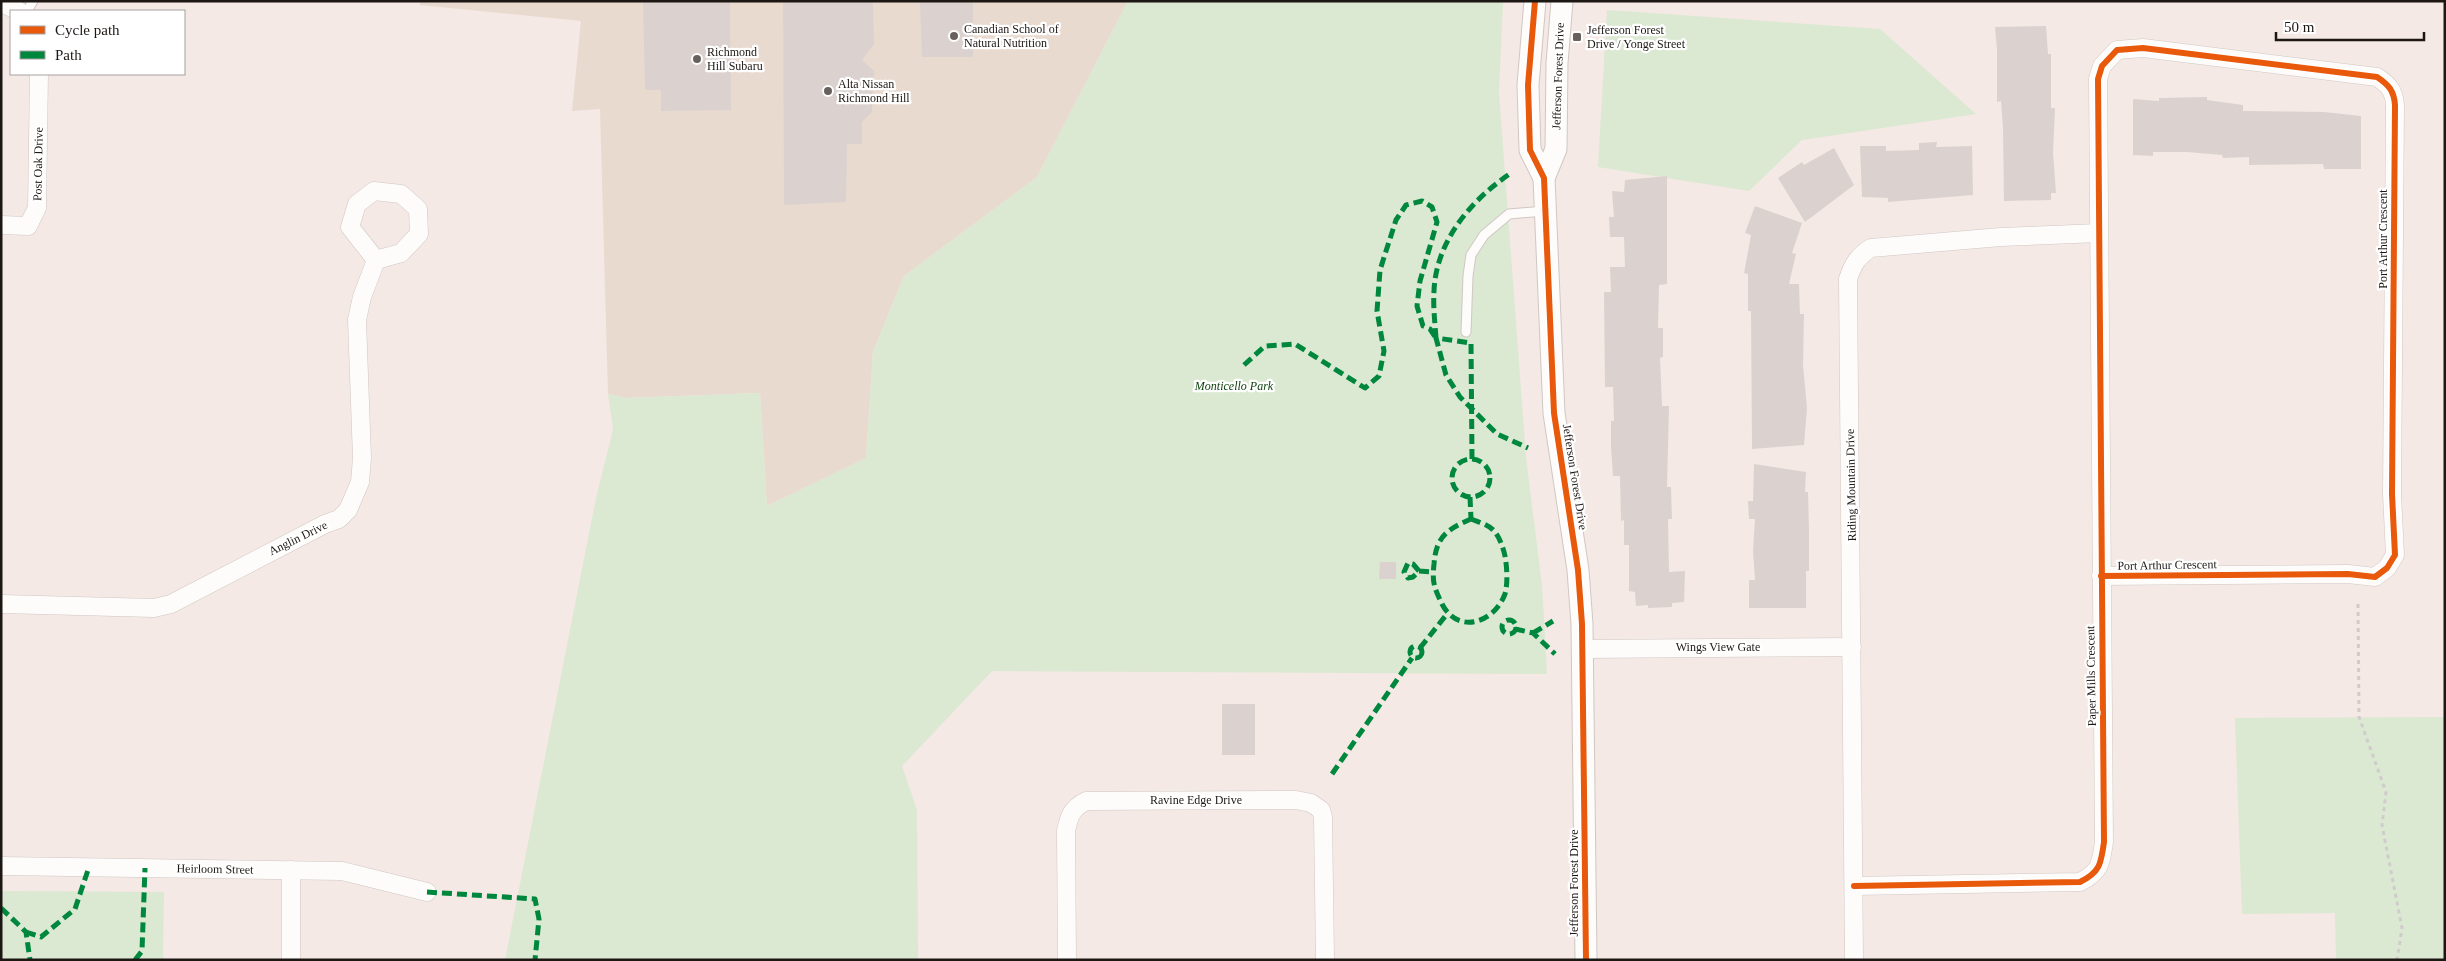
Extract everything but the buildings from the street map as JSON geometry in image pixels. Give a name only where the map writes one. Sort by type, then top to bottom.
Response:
[{"type":"street","name":"Jefferson Forest Drive","points":[[1535,1],[1528,85],[1530,150],[1544,178],[1554,413],[1578,570],[1583,649],[1586,960]]},
{"type":"street","name":"Jefferson Forest Drive","points":[[1544,178],[1556,149],[1557,63],[1562,1]]},
{"type":"street","points":[[1,4],[16,10]]},
{"type":"street","name":"Port Arthur Crescent","points":[[2099,233],[2098,79],[2102,66],[2117,50],[2142,48],[2364,74],[2377,77],[2388,84],[2394,94],[2392,494],[2395,555],[2387,568],[2375,577],[2348,574],[2102,576]]},
{"type":"street","name":"Post Oak Drive","points":[[1,225],[28,226],[37,208],[39,75]]},
{"type":"street","name":"Paper Mills Crescent","points":[[1854,886],[2080,882],[2094,875],[2101,862],[2104,842],[2099,233]]},
{"type":"street","name":"Riding Mountain Drive","points":[[1854,960],[1848,279],[1853,265],[1862,254],[1871,248],[2002,237],[2099,233]]},
{"type":"street","name":"Anglin Drive","points":[[1,604],[154,608],[171,604],[324,524],[339,519],[354,499],[360,482],[362,458],[357,320],[362,297],[376,260]]},
{"type":"street","name":"Wings View Gate","points":[[1583,649],[1852,647]]},
{"type":"street","name":"Ravine Edge Drive","points":[[1067,960],[1066,831],[1069,817],[1075,806],[1086,801],[1267,800],[1296,800],[1311,803],[1321,810],[1324,829],[1325,960]]},
{"type":"street","name":"Heirloom Street","points":[[1,866],[342,871],[427,892]]},
{"type":"street","points":[[290,870],[291,960]]},
{"type":"lane","points":[[1466,332],[1468,276],[1471,255],[1484,235],[1509,214],[1546,211]]},
{"type":"path","points":[[2358,604],[2359,717],[2386,792],[2382,825],[2402,928],[2397,960]]},
{"type":"shaded area","points":[[420,1],[1128,1],[1037,177],[904,276],[873,352],[866,458],[767,506],[760,393],[626,398],[608,394],[600,109],[572,111],[581,21],[420,5]]},
{"type":"green space","name":"Monticello Park","points":[[1128,1],[1503,1],[1499,93],[1526,457],[1542,585],[1547,674],[992,671],[902,766],[917,810],[918,960],[505,960],[596,498],[613,430],[608,394],[626,398],[760,393],[767,506],[866,458],[873,352],[904,276],[1037,177]]},
{"type":"green space","points":[[1607,10],[1880,29],[1976,114],[1802,140],[1749,191],[1598,167]]},
{"type":"green space","points":[[2445,717],[2445,960],[2336,960],[2335,913],[2242,914],[2235,718]]},
{"type":"green space","points":[[1,891],[164,892],[163,960],[1,960]]},
{"type":"marked path","points":[[1436,338],[1434,297],[1436,273],[1441,255],[1458,223],[1482,196],[1511,173]]},
{"type":"marked path","points":[[1244,365],[1265,346],[1295,344],[1365,388],[1379,376],[1384,351],[1377,311],[1380,270],[1396,220],[1406,205],[1422,201],[1432,207],[1437,222],[1420,281],[1417,306],[1423,326],[1430,329],[1436,338]]},
{"type":"marked path","points":[[1472,459],[1471,343],[1436,338],[1446,375],[1460,397],[1497,434],[1528,448]]},
{"type":"marked path","points":[[1471,459],[1478,460],[1484,465],[1489,471],[1490,478],[1489,485],[1484,491],[1478,496],[1471,497],[1464,496],[1458,491],[1453,485],[1452,478],[1453,471],[1458,465],[1464,460],[1471,459]]},
{"type":"marked path","points":[[1470,497],[1471,519]]},
{"type":"marked path","points":[[1471,519],[1490,527],[1499,538],[1505,556],[1507,580],[1505,594],[1493,612],[1484,618],[1466,622],[1457,620],[1449,614],[1442,604],[1434,585],[1433,570],[1437,547],[1444,535],[1455,526],[1471,519]]},
{"type":"marked path","points":[[1419,571],[1413,564],[1408,563],[1404,572],[1408,578],[1413,577],[1419,571],[1433,572]]},
{"type":"marked path","points":[[1420,648],[1447,614]]},
{"type":"marked path","points":[[1509,620],[1514,622],[1516,627],[1514,632],[1509,634],[1504,632],[1502,627],[1504,622],[1509,620]]},
{"type":"marked path","points":[[1533,633],[1553,621]]},
{"type":"marked path","points":[[1515,629],[1533,633],[1555,654]]},
{"type":"marked path","points":[[1418,646],[1421,647],[1422,652],[1421,657],[1414,658],[1411,657],[1410,650],[1411,647],[1418,646]]},
{"type":"marked path","points":[[1332,774],[1412,658]]},
{"type":"marked path","points":[[26,932],[41,937],[75,909],[89,867]]},
{"type":"marked path","points":[[135,960],[142,951],[145,868]]},
{"type":"marked path","points":[[427,892],[535,899],[539,919],[535,960]]},
{"type":"marked path","points":[[1,908],[26,932],[30,960]]},
{"type":"cycle path","points":[[1535,1],[1528,85],[1530,150],[1544,178],[1554,413],[1578,570],[1582,624],[1586,960]]},
{"type":"cycle path","points":[[1854,886],[2080,882],[2096,871],[2102,856],[2104,842],[2098,79],[2102,66],[2117,50],[2143,48],[2377,77],[2390,89],[2395,105],[2392,494],[2395,555],[2387,568],[2375,577],[2348,574],[2101,576]]},
{"type":"place","name":"Canadian School of Natural Nutrition","points":[[954,36]]},
{"type":"place","name":"Jefferson Forest Drive / Yonge Street","points":[[1577,37]]},
{"type":"place","name":"Richmond Hill Subaru","points":[[697,59]]},
{"type":"place","name":"Alta Nissan Richmond Hill","points":[[828,91]]}]
